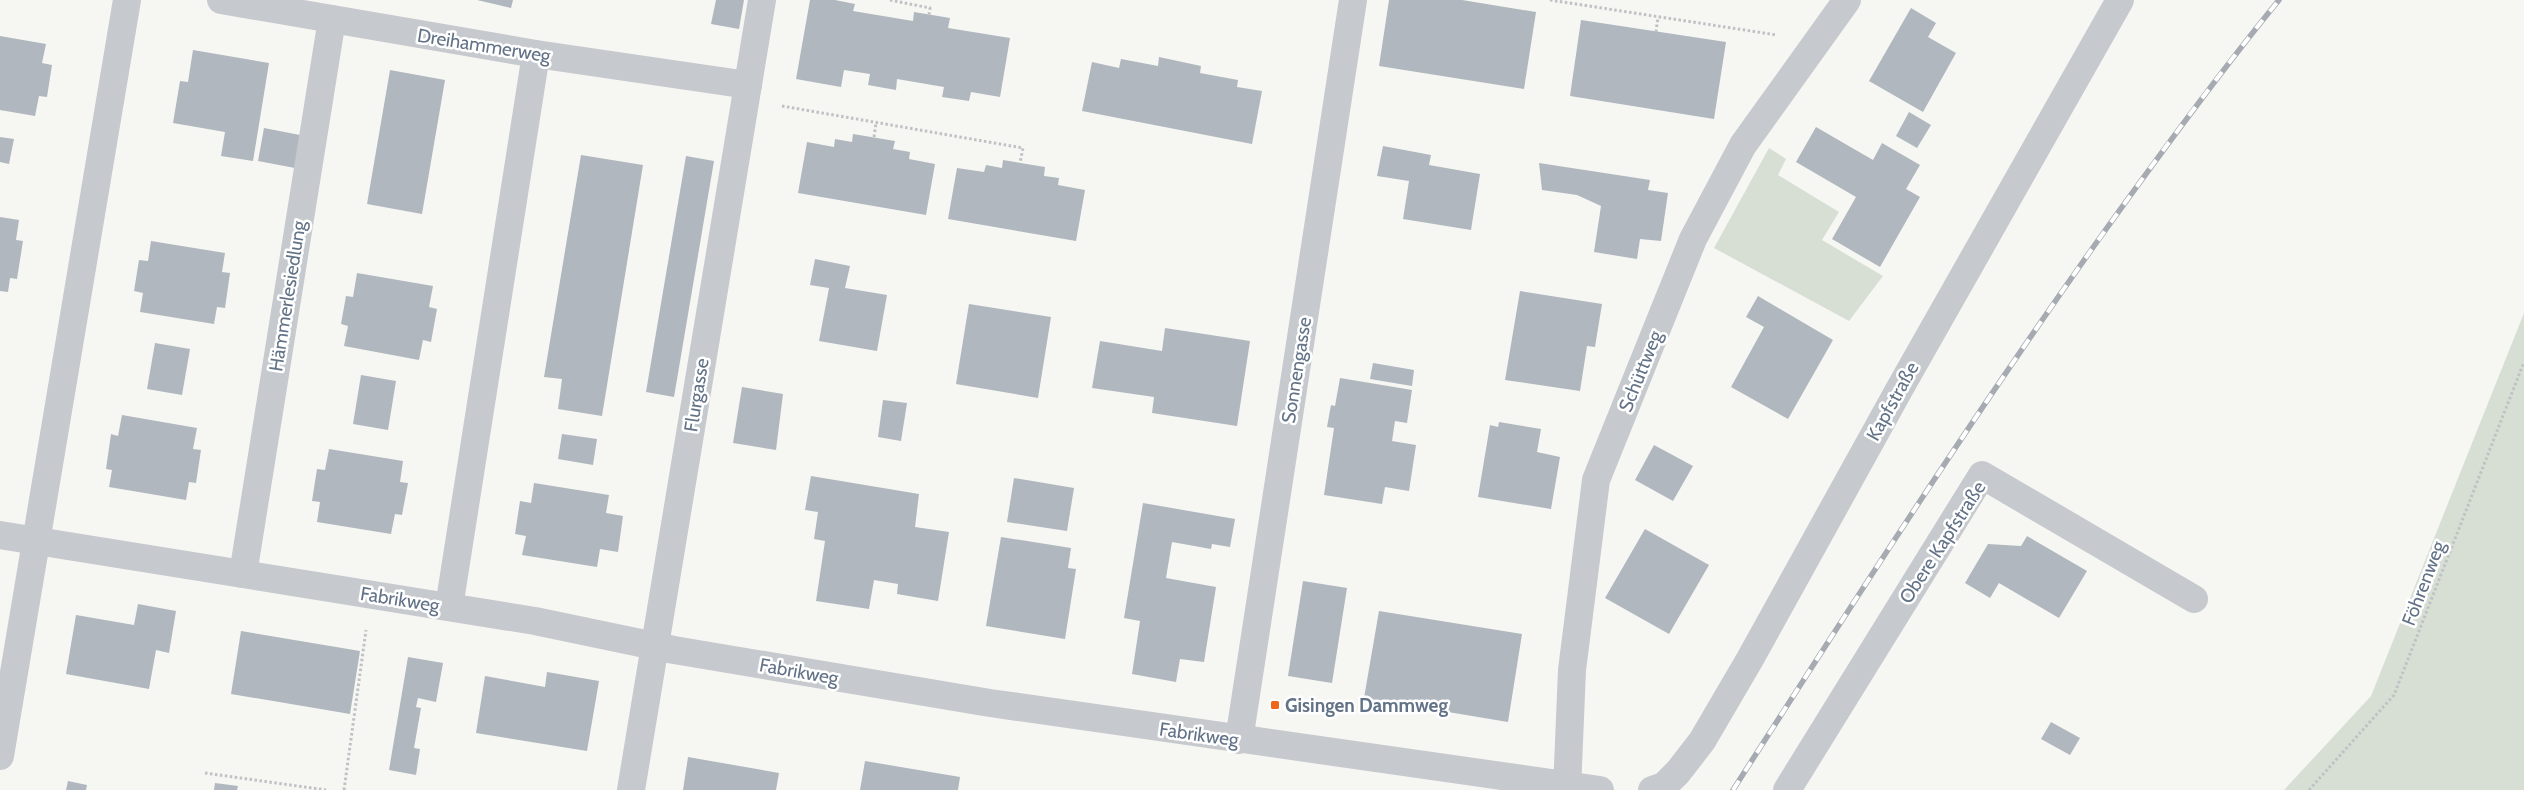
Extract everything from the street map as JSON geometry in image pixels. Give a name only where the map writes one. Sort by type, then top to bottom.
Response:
[{"type":"street","points":[[0,756],[127,0]]},
{"type":"street","name":"Dreihammerweg","points":[[221,0],[747,92]]},
{"type":"street","name":"Flurgasse","points":[[631,790],[762,0]]},
{"type":"street","name":"Sonnengasse","points":[[1239,740],[1353,0]]},
{"type":"street","name":"Schüttweg","points":[[1567,788],[1572,670],[1596,480],[1693,240],[1742,145],[1847,0]]},
{"type":"street","name":"Kapfstraße","points":[[1652,790],[1664,786],[1678,772],[1702,741],[2120,0]]},
{"type":"street","name":"Hämmerlesiedlung","points":[[243,574],[332,19]]},
{"type":"street","points":[[449,607],[536,54]]},
{"type":"street","name":"Obere Kapfstraße","points":[[1787,790],[1982,475],[2194,599]]},
{"type":"street","name":"Fabrikweg","points":[[0,535],[449,607],[654,646],[980,701],[1567,788],[1600,790]]},
{"type":"path","points":[[890,0],[930,8],[929,15]]},
{"type":"path","points":[[1550,0],[1817,41]]},
{"type":"path","points":[[1656,32],[1658,17]]},
{"type":"path","points":[[747,92],[876,122],[1023,148],[1020,163]]},
{"type":"path","points":[[874,137],[876,122]]},
{"type":"path","name":"Föhrenweg","points":[[2309,790],[2394,695],[2524,362]]},
{"type":"path","points":[[344,790],[367,627]]},
{"type":"path","points":[[205,773],[326,790]]},
{"type":"shaded area","points":[[1769,148],[1786,159],[1778,175],[1839,212],[1822,240],[1883,276],[1849,321],[1714,248]]},
{"type":"shaded area","points":[[2524,313],[2524,790],[2284,790],[2371,696]]},
{"type":"building","points":[[477,0],[513,0],[511,8]]},
{"type":"building","points":[[716,0],[744,0],[739,29],[711,24]]},
{"type":"building","points":[[810,0],[835,0],[855,4],[853,11],[913,21],[914,12],[950,18],[948,28],[1010,38],[1000,97],[971,92],[969,101],[942,97],[944,87],[897,79],[896,90],[868,85],[870,74],[844,70],[841,87],[796,79]]},
{"type":"building","points":[[1389,0],[1462,0],[1536,12],[1524,89],[1379,66]]},
{"type":"building","points":[[1911,8],[1936,23],[1928,37],[1956,53],[1923,112],[1869,81]]},
{"type":"building","points":[[1581,20],[1726,42],[1714,119],[1570,96]]},
{"type":"building","points":[[0,36],[46,44],[42,63],[52,65],[47,97],[39,96],[35,116],[0,110]]},
{"type":"building","points":[[193,50],[269,63],[253,161],[221,156],[225,132],[173,123],[180,81],[188,82]]},
{"type":"building","points":[[1159,57],[1201,66],[1200,73],[1238,80],[1237,87],[1262,91],[1252,144],[1082,111],[1092,62],[1119,68],[1121,59],[1158,66]]},
{"type":"building","points":[[390,70],[445,80],[422,214],[367,204]]},
{"type":"building","points":[[1909,112],[1931,125],[1917,148],[1896,136]]},
{"type":"building","points":[[1816,127],[1873,160],[1882,143],[1920,165],[1906,189],[1920,197],[1880,267],[1832,239],[1856,197],[1796,162]]},
{"type":"building","points":[[264,128],[300,135],[295,168],[258,161]]},
{"type":"building","points":[[853,134],[895,141],[893,149],[910,152],[909,159],[935,164],[926,215],[798,193],[807,142],[834,147],[835,139],[852,142]]},
{"type":"building","points":[[0,137],[14,139],[9,164],[0,162]]},
{"type":"building","points":[[1383,146],[1431,155],[1429,165],[1480,174],[1471,230],[1403,219],[1409,181],[1377,176]]},
{"type":"building","points":[[581,155],[643,165],[602,416],[558,409],[562,379],[544,377]]},
{"type":"building","points":[[686,156],[714,161],[674,397],[646,392]]},
{"type":"building","points":[[1003,160],[1045,167],[1044,176],[1059,178],[1058,185],[1085,190],[1076,241],[948,219],[957,168],[984,172],[986,165],[1002,168]]},
{"type":"building","points":[[1539,163],[1650,180],[1648,190],[1668,193],[1661,241],[1640,239],[1637,259],[1594,252],[1601,206],[1577,195],[1542,190]]},
{"type":"building","points":[[0,217],[19,220],[16,240],[23,241],[17,279],[10,278],[8,292],[0,291]]},
{"type":"building","points":[[151,241],[225,253],[222,272],[230,273],[225,308],[217,307],[214,324],[140,312],[143,293],[134,291],[139,260],[148,261]]},
{"type":"building","points":[[815,259],[850,266],[845,288],[887,295],[877,351],[819,341],[829,288],[810,285]]},
{"type":"building","points":[[357,273],[433,286],[429,307],[437,309],[431,342],[423,340],[419,360],[344,346],[348,326],[341,324],[346,296],[353,297]]},
{"type":"building","points":[[1520,291],[1602,304],[1595,347],[1587,346],[1580,391],[1505,380]]},
{"type":"building","points":[[1758,296],[1833,340],[1788,419],[1731,387],[1764,327],[1746,317]]},
{"type":"building","points":[[969,304],[1051,317],[1038,398],[956,384]]},
{"type":"building","points":[[1165,328],[1250,341],[1237,426],[1152,413],[1154,397],[1092,388],[1100,341],[1162,351]]},
{"type":"building","points":[[155,343],[190,349],[182,395],[147,389]]},
{"type":"building","points":[[1373,363],[1414,370],[1412,386],[1370,379]]},
{"type":"building","points":[[361,375],[396,381],[388,430],[353,424]]},
{"type":"building","points":[[1340,378],[1412,390],[1407,423],[1395,421],[1392,441],[1416,445],[1409,491],[1385,487],[1382,504],[1324,495],[1334,428],[1327,427],[1331,405],[1335,406]]},
{"type":"building","points":[[742,387],[783,394],[776,450],[733,443]]},
{"type":"building","points":[[883,400],[907,403],[901,441],[878,437]]},
{"type":"building","points":[[122,415],[197,428],[193,449],[201,450],[196,483],[189,482],[186,500],[109,487],[112,470],[106,469],[111,434],[118,436]]},
{"type":"building","points":[[1499,422],[1541,429],[1537,452],[1560,457],[1551,509],[1478,497],[1490,425],[1498,427]]},
{"type":"building","points":[[562,434],[597,439],[593,465],[558,459]]},
{"type":"building","points":[[1654,445],[1693,466],[1673,501],[1635,480]]},
{"type":"building","points":[[329,449],[403,461],[400,482],[408,483],[402,515],[395,514],[391,534],[317,522],[320,502],[312,501],[317,469],[325,470]]},
{"type":"building","points":[[811,476],[919,494],[915,527],[949,532],[938,601],[897,594],[898,584],[874,580],[869,609],[816,601],[825,541],[814,539],[818,512],[805,510]]},
{"type":"building","points":[[1014,478],[1074,488],[1067,531],[1007,522]]},
{"type":"building","points":[[534,483],[609,495],[606,513],[623,516],[618,552],[600,549],[597,567],[522,555],[526,536],[515,534],[520,501],[531,503]]},
{"type":"building","points":[[1143,503],[1235,519],[1230,547],[1212,544],[1211,549],[1172,542],[1166,578],[1216,587],[1204,662],[1180,659],[1176,682],[1132,674],[1140,621],[1124,618]]},
{"type":"building","points":[[1645,529],[1709,565],[1669,634],[1605,598]]},
{"type":"building","points":[[2027,536],[2087,571],[2059,618],[1999,583],[1990,598],[1965,583],[1988,544],[2021,546]]},
{"type":"building","points":[[1001,537],[1071,548],[1068,568],[1076,569],[1065,639],[986,626]]},
{"type":"building","points":[[1303,581],[1347,588],[1332,683],[1288,676]]},
{"type":"building","points":[[138,604],[176,611],[169,653],[156,650],[149,689],[66,674],[76,615],[134,625]]},
{"type":"building","points":[[1379,611],[1522,634],[1508,722],[1364,698]]},
{"type":"building","points":[[241,631],[360,651],[350,714],[231,694]]},
{"type":"building","points":[[408,657],[443,663],[436,702],[418,698],[416,707],[421,708],[414,748],[420,749],[416,775],[389,770]]},
{"type":"building","points":[[547,672],[599,681],[587,751],[476,733],[485,676],[545,687]]},
{"type":"building","points":[[2051,722],[2080,738],[2070,755],[2041,739]]},
{"type":"building","points":[[688,757],[779,773],[776,790],[683,790]]},
{"type":"building","points":[[865,761],[960,777],[958,790],[860,790]]},
{"type":"building","points":[[68,781],[87,785],[86,790],[66,790]]},
{"type":"building","points":[[215,783],[238,786],[237,790],[214,790]]},
{"type":"railway","points":[[1733,790],[1913,512],[2051,307],[2187,118],[2279,0]]},
{"type":"place","name":"Gisingen Dammweg","points":[[1275,705]]}]
